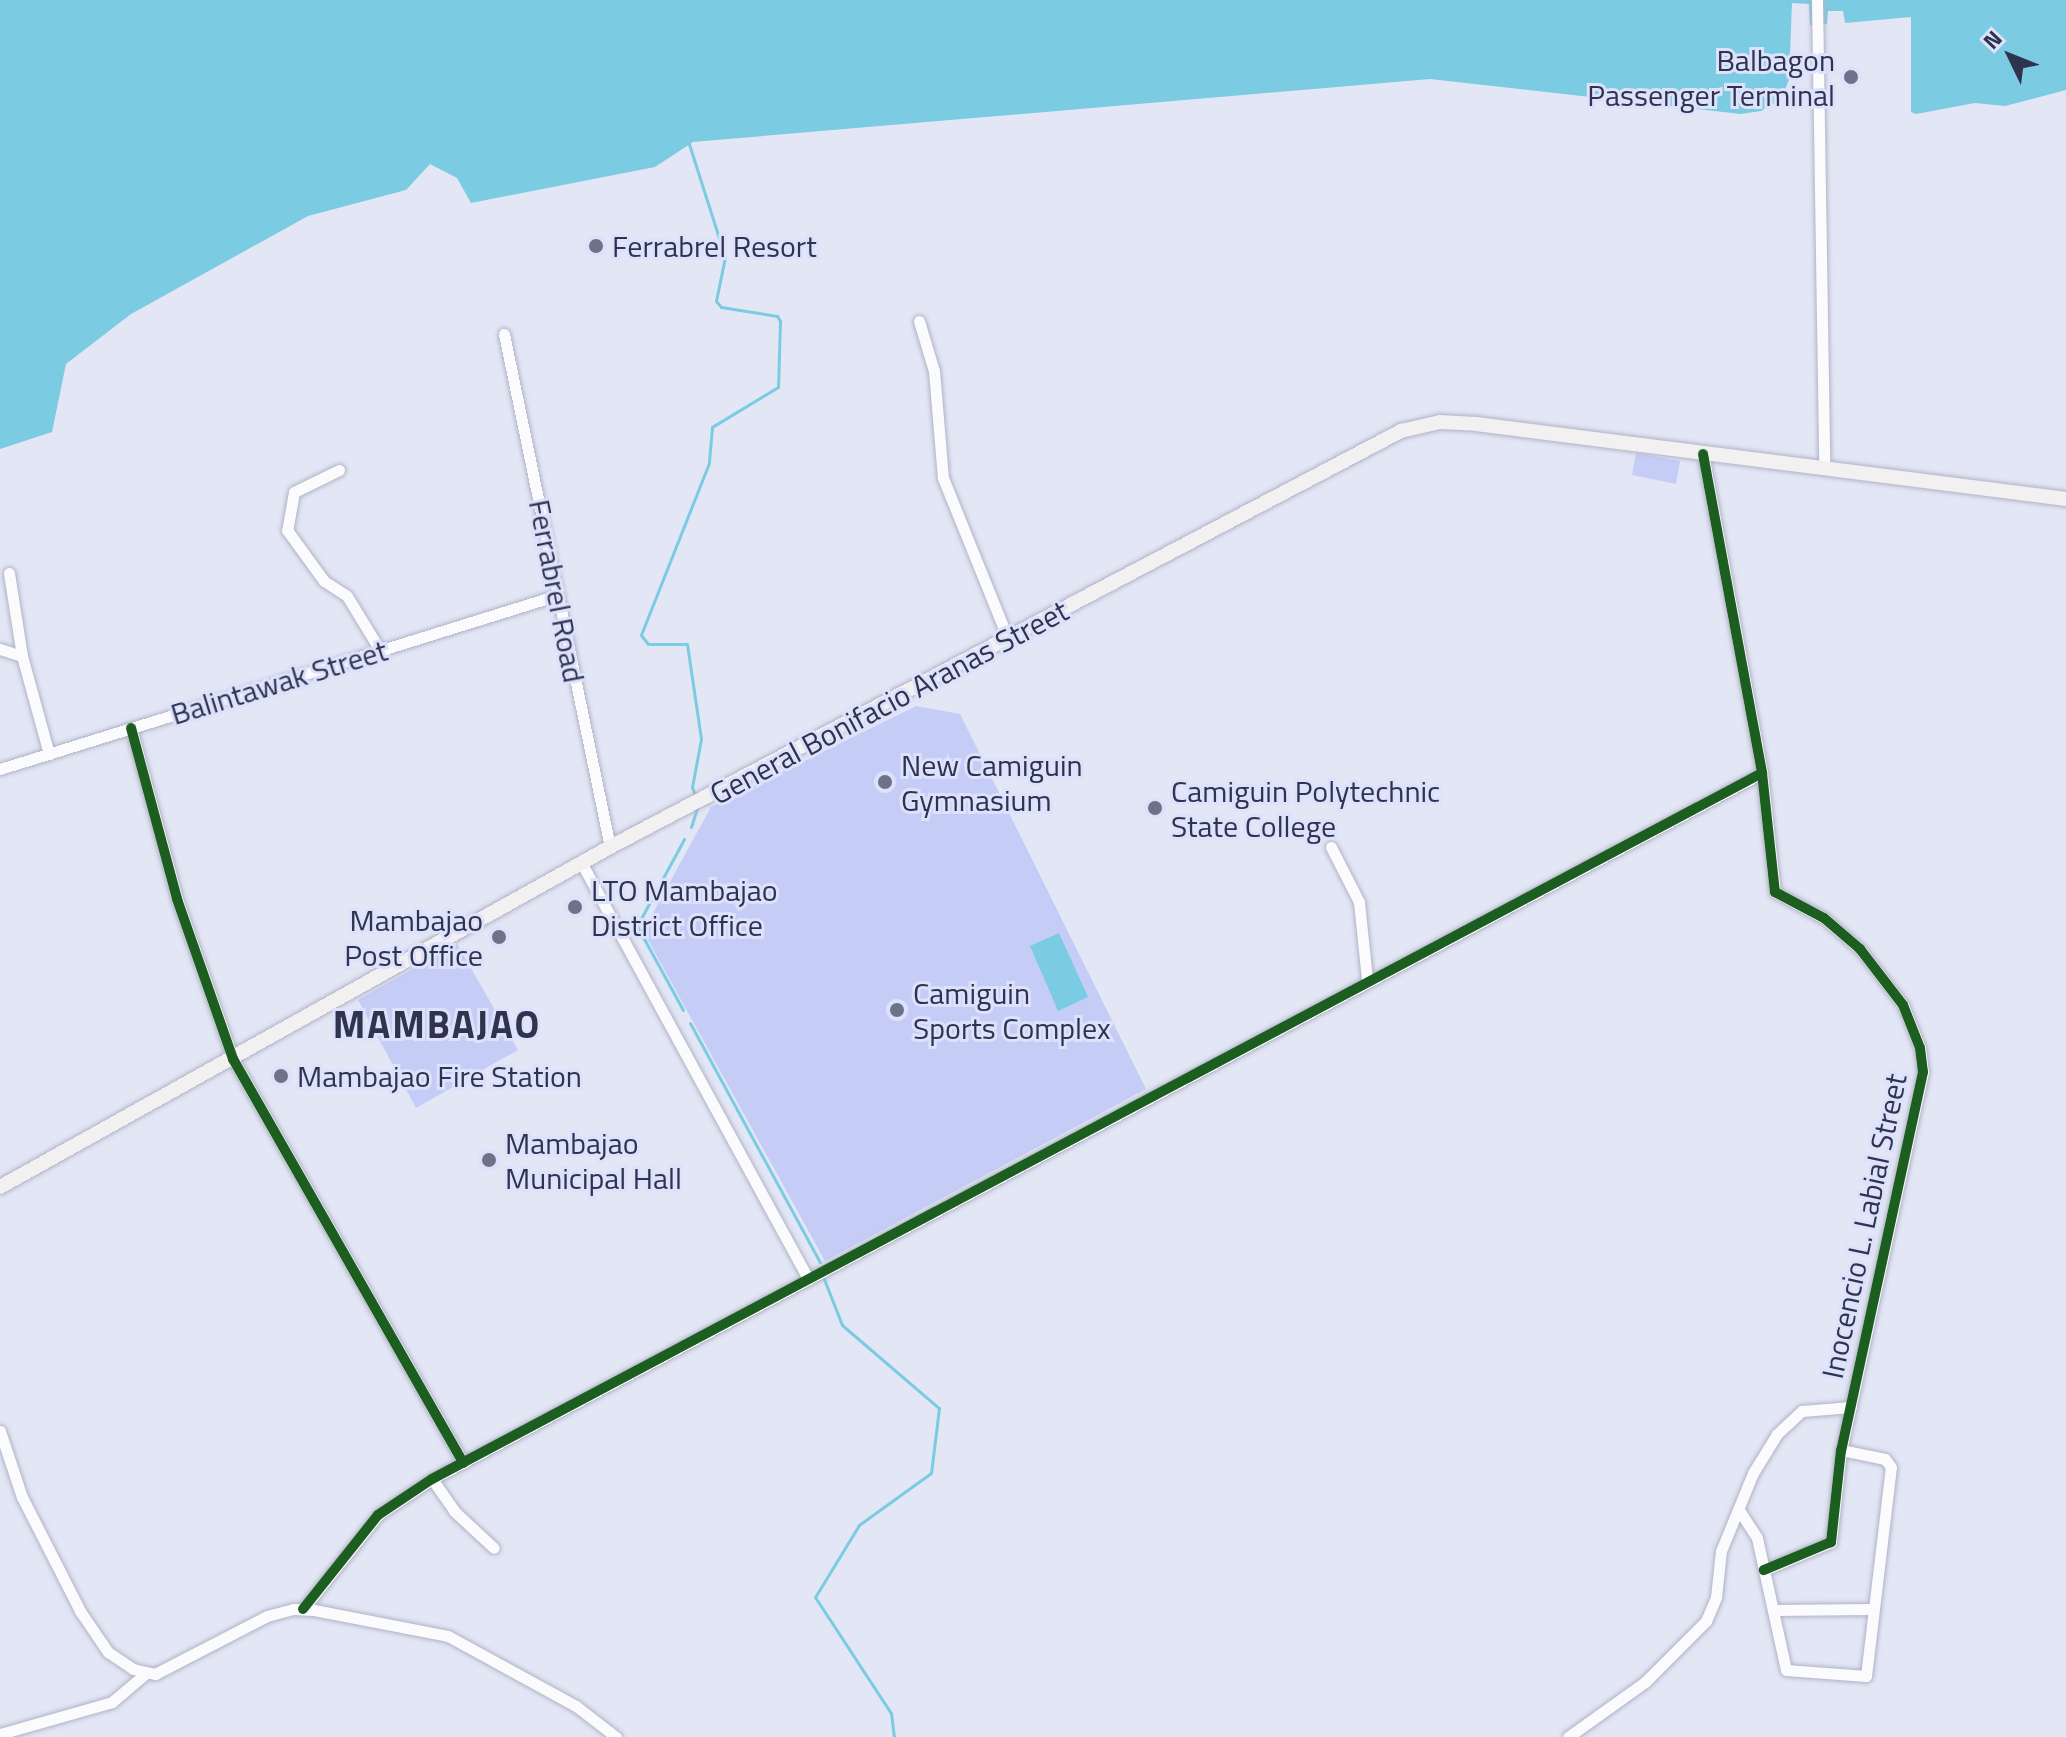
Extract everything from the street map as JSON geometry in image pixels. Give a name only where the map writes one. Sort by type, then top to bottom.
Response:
[{"type":"main road","name":"General Bonifacio Aranas Street","points":[[0,1187],[610,847],[1383,439],[1420,425],[1476,424],[2066,499]]},
{"type":"street","points":[[1817,0],[1828,467]]},
{"type":"street","points":[[919,321],[934,371],[943,478],[1008,639]]},
{"type":"street","name":"Ferrabrel Road","points":[[504,334],[610,847]]},
{"type":"street","name":"Inocencio L. Labial Street","points":[[1703,454],[1762,773],[1775,892],[1824,918],[1860,949],[1903,1005],[1920,1048],[1923,1072],[1841,1450],[1831,1542],[1764,1570]]},
{"type":"street","points":[[339,470],[294,492],[287,530],[324,581],[347,596],[380,650]]},
{"type":"street","points":[[9,573],[22,656],[49,754]]},
{"type":"street","name":"Balintawak Street","points":[[0,769],[558,595]]},
{"type":"street","points":[[0,649],[22,656]]},
{"type":"street","points":[[131,728],[177,899],[233,1059],[463,1463]]},
{"type":"street","points":[[303,1609],[378,1515],[432,1479],[1762,773]]},
{"type":"street","points":[[1331,847],[1359,902],[1367,980]]},
{"type":"street","points":[[582,864],[808,1279]]},
{"type":"street","points":[[1568,1737],[1645,1682],[1706,1621],[1716,1597],[1721,1551],[1753,1473],[1787,1421],[1802,1411],[1851,1407]]},
{"type":"street","points":[[0,1431],[22,1497],[80,1611],[108,1652],[145,1674]]},
{"type":"street","points":[[1739,1510],[1757,1538],[1789,1673],[1866,1676],[1871,1609],[1890,1464],[1841,1450]]},
{"type":"street","points":[[432,1479],[454,1511],[494,1548]]},
{"type":"street","points":[[0,1734],[112,1702],[145,1674],[165,1671],[267,1616],[303,1609],[448,1636],[576,1706],[616,1737]]},
{"type":"street","points":[[1773,1610],[1871,1609]]},
{"type":"shaded area","points":[[0,0],[2066,0],[2066,90],[2005,106],[1975,103],[1916,114],[1911,112],[1911,17],[1845,23],[1843,11],[1828,11],[1827,24],[1810,25],[1809,4],[1792,3],[1789,80],[1781,99],[1761,111],[1741,114],[1430,79],[693,142],[655,167],[471,203],[457,178],[430,164],[406,190],[308,216],[131,314],[66,364],[52,432],[0,449]]},
{"type":"shaded area","points":[[1636,453],[1680,461],[1676,484],[1632,475]]},
{"type":"shaded area","name":"Camiguin Sports Complex","points":[[916,706],[960,714],[1146,1089],[825,1261],[643,931],[711,807]]},
{"type":"shaded area","points":[[1059,933],[1088,997],[1058,1011],[1030,946]]},
{"type":"shaded area","points":[[457,944],[518,1050],[416,1108],[358,1000]]},
{"type":"waterway","points":[[689,144],[725,257],[716,301],[721,307],[777,316],[780,321],[778,387],[712,427],[709,463],[641,635],[648,644],[687,644],[701,739],[692,787],[696,798]]},
{"type":"waterway","points":[[691,827],[698,805]]},
{"type":"waterway","points":[[683,1010],[637,926],[684,839]]},
{"type":"waterway","points":[[690,1023],[820,1262]]},
{"type":"waterway","points":[[824,1279],[842,1325],[939,1408],[931,1473],[859,1525],[815,1597],[891,1713],[894,1737]]},
{"type":"cycle path","points":[[1703,454],[1762,773],[1775,892],[1824,918],[1860,949],[1903,1005],[1920,1048],[1923,1072],[1841,1450],[1831,1542],[1764,1570]]},
{"type":"cycle path","points":[[131,728],[177,899],[233,1059],[463,1463]]},
{"type":"cycle path","points":[[303,1609],[378,1515],[432,1479],[1762,773]]},
{"type":"place","name":"Balbagon Passenger Terminal","points":[[1851,77]]},
{"type":"place","name":"Ferrabrel Resort","points":[[596,246]]},
{"type":"place","name":"New Camiguin Gymnasium","points":[[885,782]]},
{"type":"place","name":"Camiguin Polytechnic State College","points":[[1155,808]]},
{"type":"place","name":"LTO Mambajao District Office","points":[[575,907]]},
{"type":"place","name":"Mambajao Post Office","points":[[499,937]]},
{"type":"place","name":"Camiguin Sports Complex","points":[[897,1010]]},
{"type":"place","name":"Mambajao Fire Station","points":[[281,1076]]},
{"type":"place","name":"Mambajao Municipal Hall","points":[[489,1160]]},
{"type":"district","name":"MAMBAJAO","points":[[437,1025]]}]
